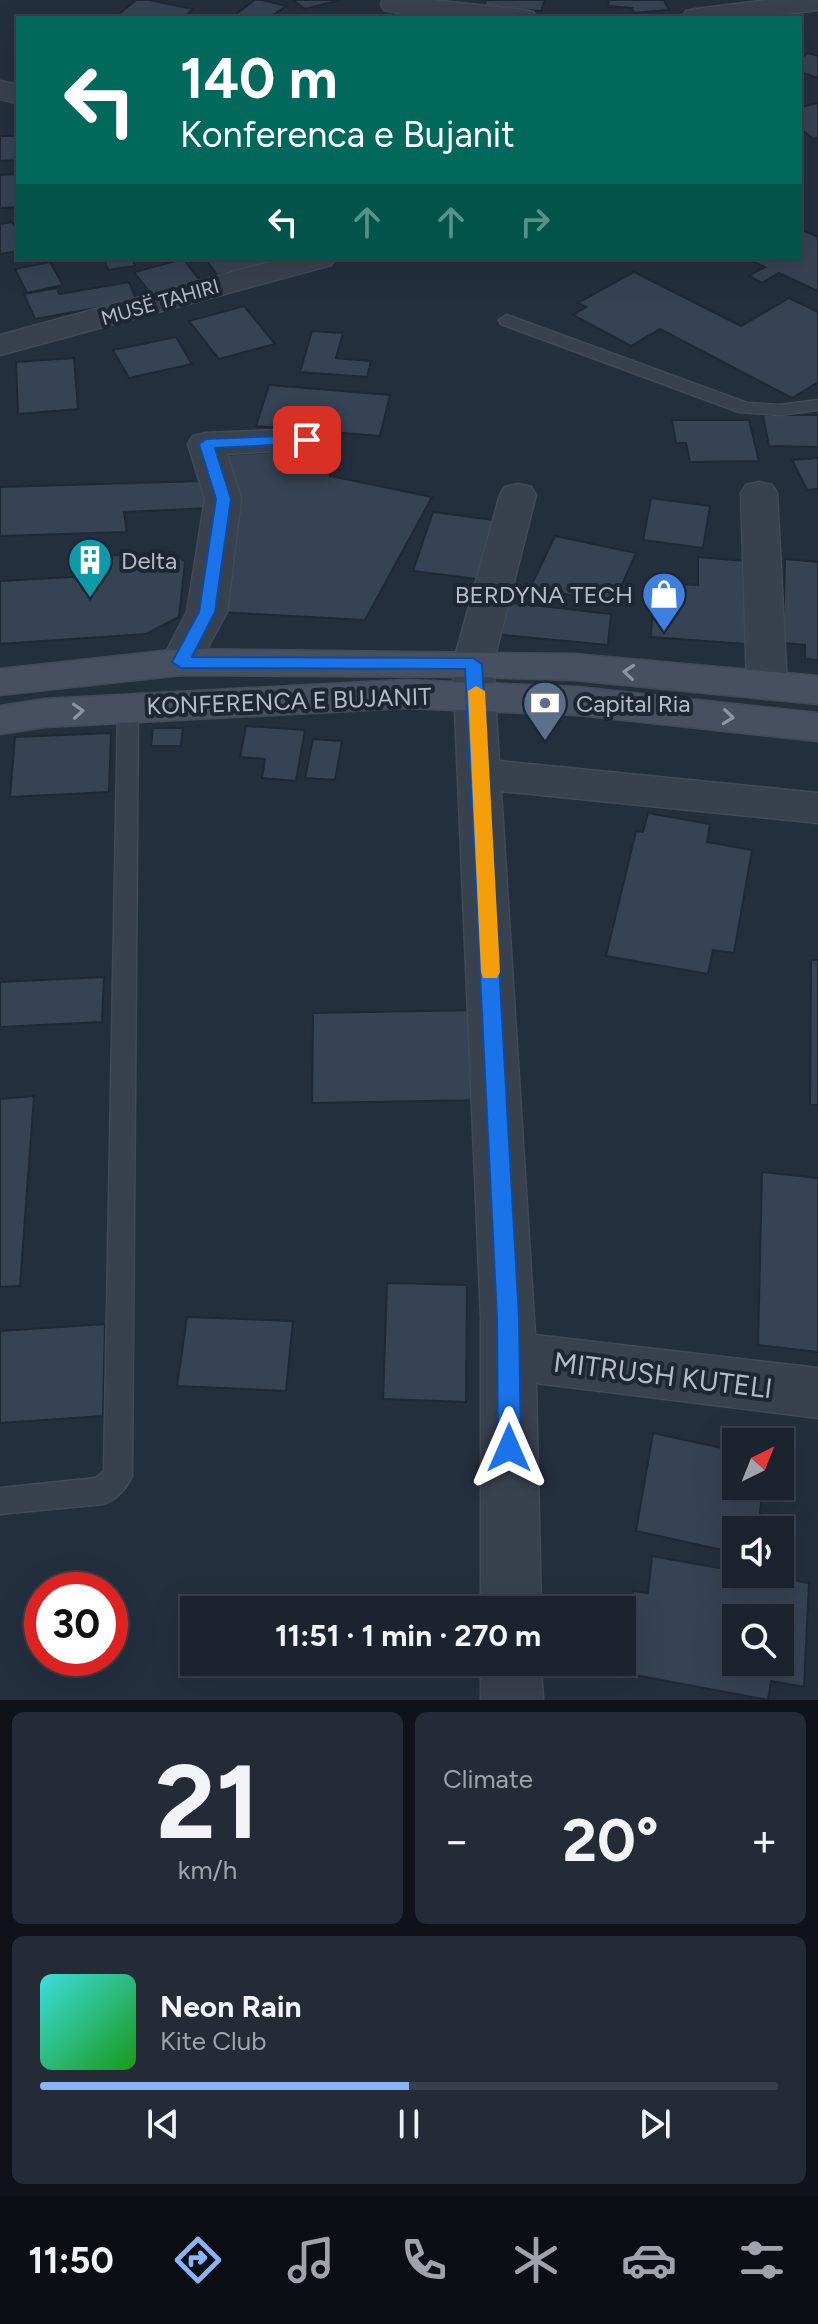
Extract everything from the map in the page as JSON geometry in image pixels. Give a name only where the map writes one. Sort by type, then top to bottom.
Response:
[{"type":"main road","name":"KONFERENCA E BUJANIT","points":[[0,682],[181,662],[475,680],[578,701],[818,727]]},
{"type":"main road","name":"KONFERENCA E BUJANIT","points":[[0,720],[128,708],[405,694],[475,680],[574,667],[818,690]]},
{"type":"street","points":[[711,16],[818,2]]},
{"type":"street","points":[[394,4],[505,16]]},
{"type":"street","name":"MUSË TAHIRI","points":[[0,345],[313,260]]},
{"type":"street","name":"KONFERENCA E BUJANIT","points":[[181,662],[207,612],[223,499],[206,444],[307,440]]},
{"type":"street","points":[[759,493],[767,685]]},
{"type":"street","points":[[511,1596],[509,1356],[475,680],[518,495]]},
{"type":"street","points":[[480,774],[818,808]]},
{"type":"street","name":"MITRUSH KUTELI","points":[[509,1356],[818,1393]]},
{"type":"street","points":[[511,1676],[512,1700]]},
{"type":"lane","points":[[507,320],[745,408],[780,410],[818,405]]},
{"type":"lane","points":[[0,1501],[103,1491],[118,1476],[128,708]]},
{"type":"building","points":[[136,0],[193,9],[185,16],[117,16]]},
{"type":"building","points":[[255,0],[286,6],[272,16],[235,15]]},
{"type":"building","points":[[293,0],[340,0],[305,9]]},
{"type":"building","points":[[486,0],[545,0],[541,11],[484,7]]},
{"type":"building","points":[[609,0],[664,0],[669,10],[634,13],[632,8],[608,6]]},
{"type":"building","points":[[808,53],[818,56],[818,78],[802,73],[802,58]]},
{"type":"building","points":[[818,103],[818,138],[813,139],[802,130],[802,107]]},
{"type":"building","points":[[0,136],[16,136],[16,160],[0,161]]},
{"type":"building","points":[[16,174],[16,207],[0,208],[0,175]]},
{"type":"building","points":[[12,222],[16,229],[16,251],[0,254],[0,224]]},
{"type":"building","points":[[802,230],[818,237],[818,291],[779,273],[762,283],[749,276],[765,267],[751,260],[802,260]]},
{"type":"building","points":[[105,260],[133,260],[135,266],[108,270]]},
{"type":"building","points":[[184,260],[201,282],[151,294],[134,272]]},
{"type":"building","points":[[206,260],[266,260],[269,264],[217,275]]},
{"type":"building","points":[[50,262],[63,285],[27,293],[15,269]]},
{"type":"building","points":[[634,272],[741,326],[789,298],[818,312],[818,382],[792,398],[660,329],[631,346],[573,315],[586,307],[578,303]]},
{"type":"building","points":[[129,282],[137,301],[35,319],[24,294],[57,288],[59,294]]},
{"type":"building","points":[[244,306],[275,344],[219,359],[189,321]]},
{"type":"building","points":[[312,331],[343,333],[336,358],[371,361],[367,377],[300,372]]},
{"type":"building","points":[[176,337],[192,364],[129,378],[113,350]]},
{"type":"building","points":[[74,358],[78,409],[18,414],[16,362]]},
{"type":"building","points":[[269,385],[390,395],[380,436],[256,426]]},
{"type":"building","points":[[763,415],[818,415],[818,447],[769,446]]},
{"type":"building","points":[[672,420],[749,420],[759,461],[690,462],[686,443],[676,443]]},
{"type":"building","points":[[323,449],[330,476],[432,497],[365,620],[219,612],[220,455]]},
{"type":"building","points":[[818,458],[818,489],[807,490],[792,460]]},
{"type":"building","name":"Delta","points":[[203,481],[212,508],[124,512],[127,532],[0,536],[0,487]]},
{"type":"building","points":[[651,498],[710,506],[703,548],[643,540]]},
{"type":"building","points":[[433,512],[501,521],[484,580],[413,571]]},
{"type":"building","points":[[555,536],[636,553],[613,605],[531,586]]},
{"type":"building","name":"Delta","points":[[173,552],[185,562],[179,617],[146,634],[0,644],[0,581],[89,576],[98,556]]},
{"type":"building","points":[[698,557],[759,562],[760,645],[651,637],[654,583],[698,585]]},
{"type":"building","points":[[785,559],[818,562],[818,660],[805,659],[805,645],[783,643]]},
{"type":"building","points":[[498,601],[611,614],[608,645],[493,634]]},
{"type":"building","points":[[246,726],[305,730],[296,781],[262,778],[265,759],[240,757]]},
{"type":"building","points":[[153,728],[183,728],[181,746],[151,746]]},
{"type":"building","points":[[111,733],[109,792],[10,797],[15,737]]},
{"type":"building","points":[[313,739],[342,741],[335,780],[305,778]]},
{"type":"building","points":[[648,813],[710,824],[707,842],[752,850],[734,953],[713,950],[708,974],[606,956],[636,831],[643,832]]},
{"type":"building","points":[[811,960],[818,960],[818,1105],[810,1105]]},
{"type":"building","points":[[104,977],[102,1022],[0,1027],[0,982]]},
{"type":"building","points":[[477,1010],[483,1100],[312,1103],[313,1013]]},
{"type":"building","points":[[34,1096],[20,1286],[0,1287],[0,1099]]},
{"type":"building","points":[[762,1172],[818,1178],[818,1352],[758,1345]]},
{"type":"building","points":[[387,1283],[467,1285],[466,1402],[383,1399]]},
{"type":"building","points":[[187,1317],[293,1321],[286,1391],[177,1386]]},
{"type":"building","points":[[105,1324],[103,1416],[0,1423],[0,1331]]},
{"type":"building","points":[[653,1433],[722,1448],[722,1500],[761,1500],[760,1516],[722,1516],[722,1550],[636,1531]]},
{"type":"building","points":[[652,1556],[722,1568],[722,1588],[794,1588],[794,1580],[809,1583],[804,1687],[771,1681],[768,1700],[636,1675],[636,1596],[632,1596],[633,1591],[648,1593]]},
{"type":"slow traffic","points":[[476,691],[490,972]]},
{"type":"place","name":"Delta","points":[[90,599]]},
{"type":"place","name":"BERDYNA TECH","points":[[664,633]]},
{"type":"place","name":"Capital Ria","points":[[545,742]]},
{"type":"route","points":[[307,440],[206,444],[223,499],[207,612],[181,662],[250,665],[473,664],[508,1318],[509,1448]]}]
